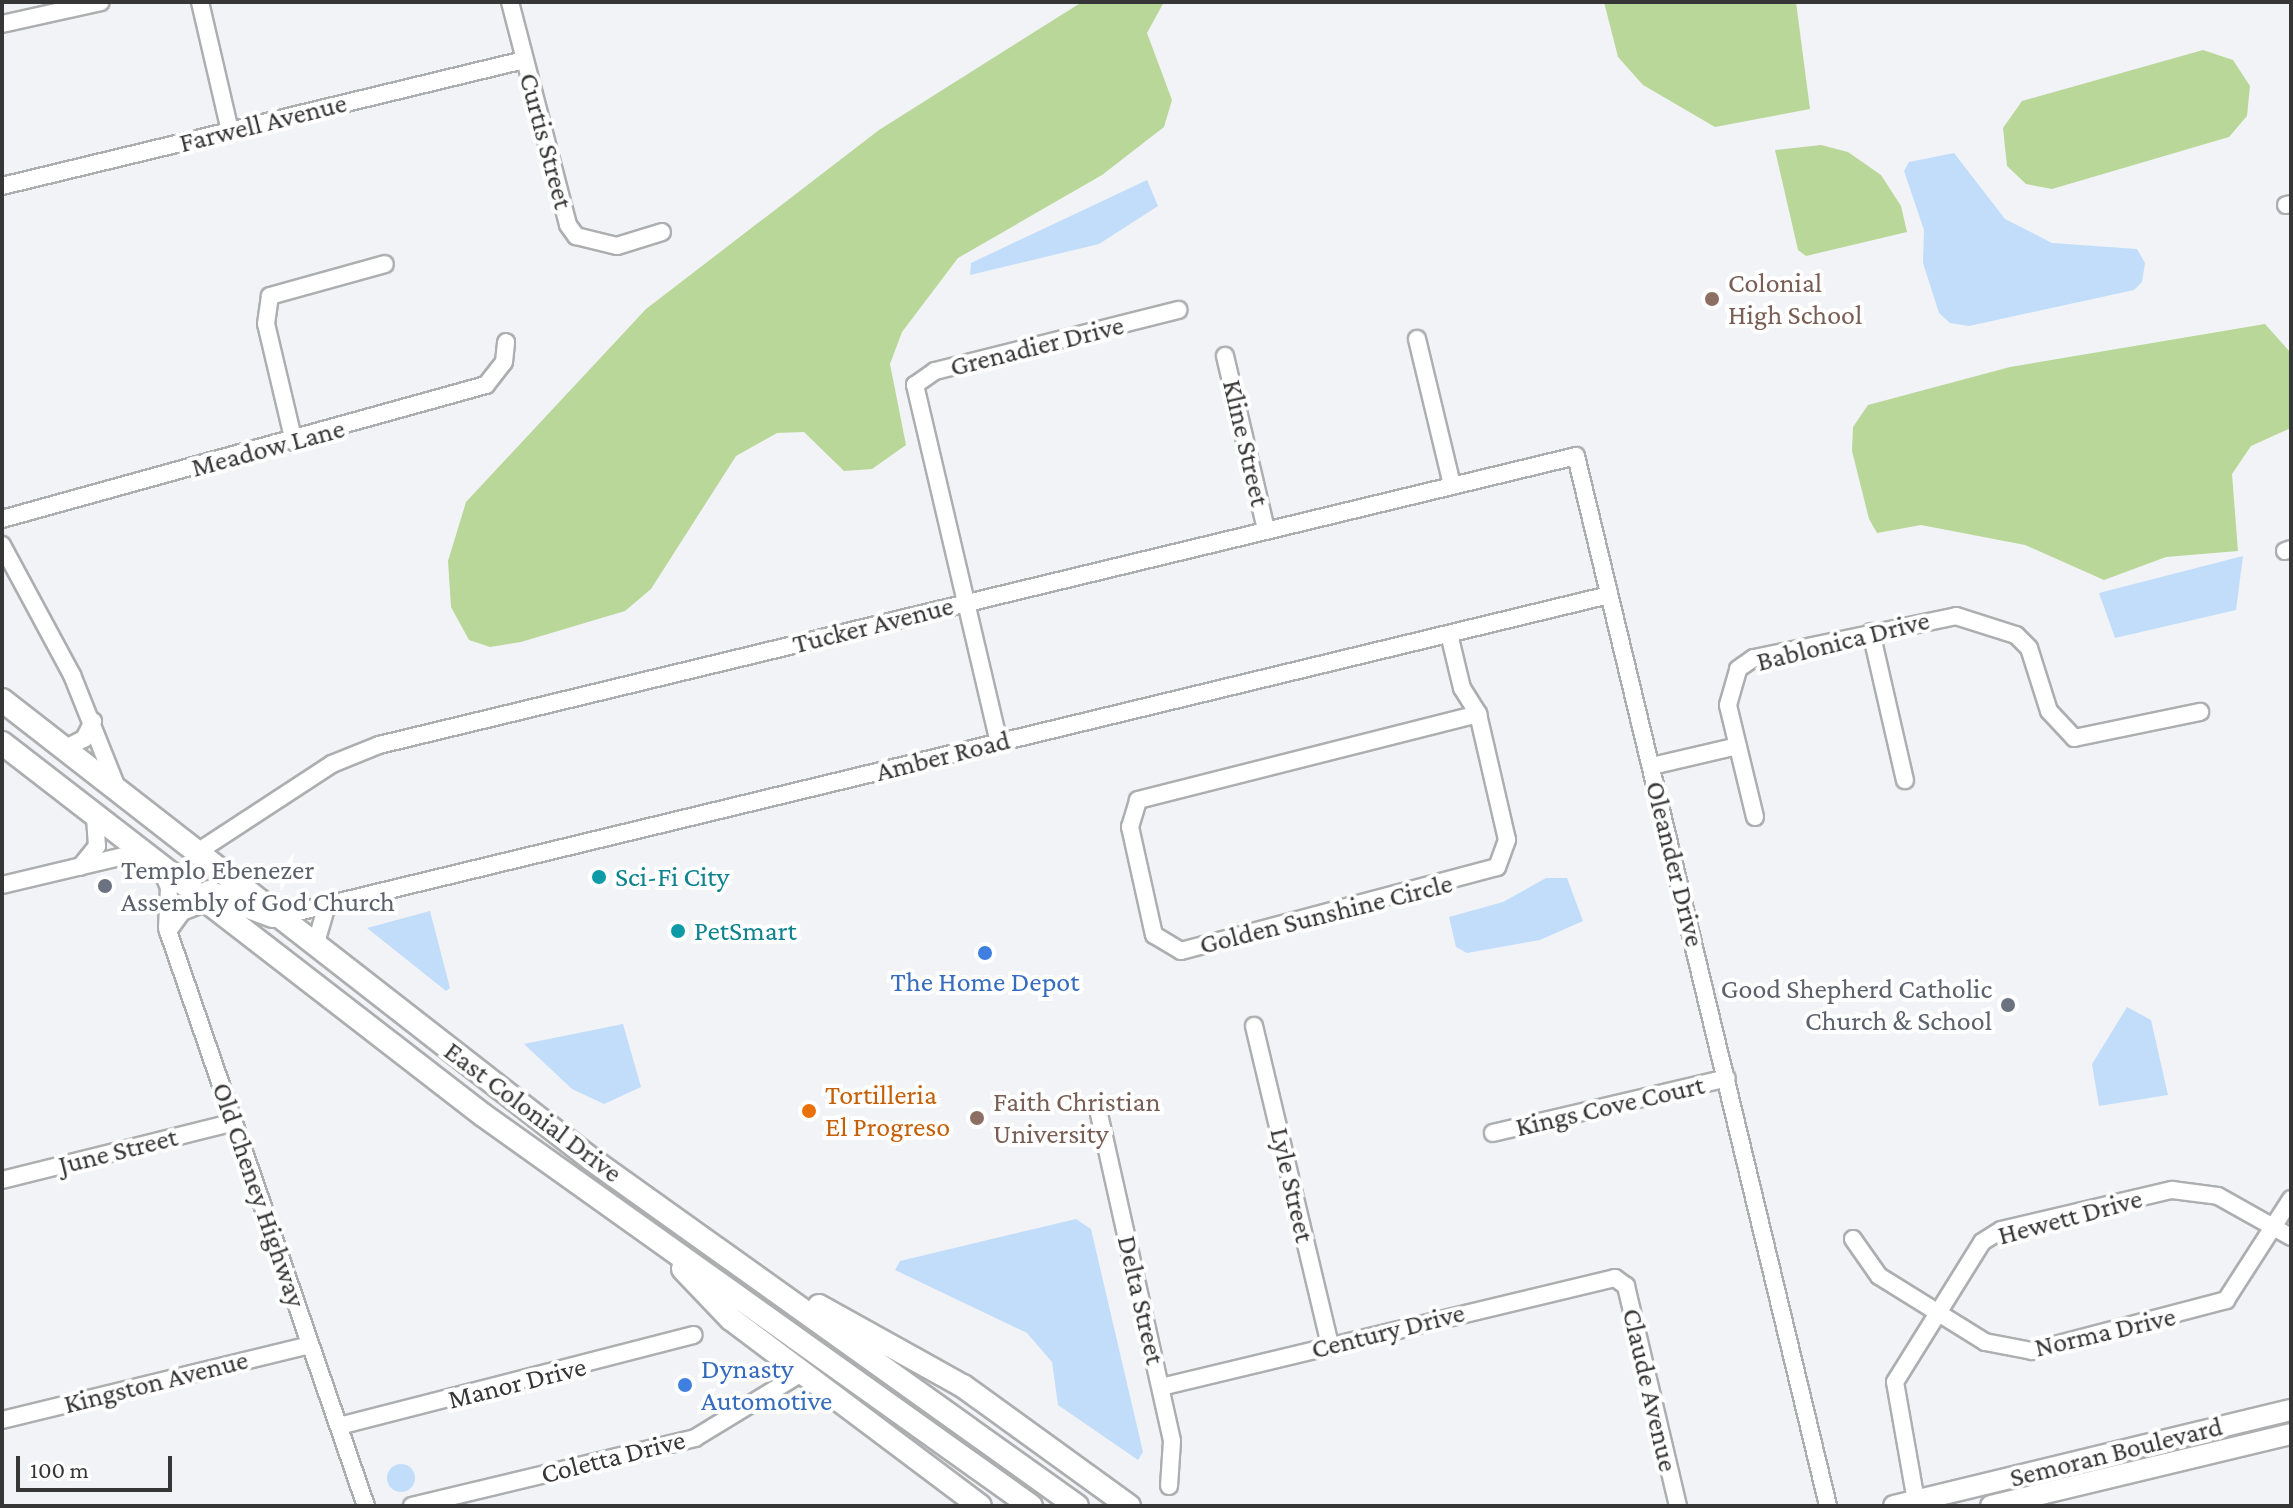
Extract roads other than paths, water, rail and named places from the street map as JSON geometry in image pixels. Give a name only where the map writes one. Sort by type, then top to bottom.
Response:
[{"type":"highway","name":"East Colonial Drive","points":[[2,700],[62,750],[591,1159],[754,1272],[1077,1506]]},
{"type":"highway","name":"East Colonial Drive","points":[[2,743],[483,1115],[1031,1506]]},
{"type":"highway","points":[[152,861],[251,914],[277,917]]},
{"type":"highway","points":[[295,970],[329,976],[421,1041],[436,1039]]},
{"type":"highway","points":[[483,1115],[591,1159]]},
{"type":"highway","points":[[650,1233],[731,1319],[800,1374],[980,1506]]},
{"type":"highway","points":[[754,1272],[963,1386],[1129,1506]]},
{"type":"main road","name":"Semoran Boulevard","points":[[1894,1506],[2291,1410]]},
{"type":"main road","name":"Semoran Boulevard","points":[[1991,1506],[2291,1434]]},
{"type":"street","points":[[2,24],[101,2]]},
{"type":"street","points":[[200,2],[230,131]]},
{"type":"street","name":"Curtis Street","points":[[510,2],[556,191],[576,236],[617,246],[662,232]]},
{"type":"street","name":"Farwell Avenue","points":[[2,186],[524,60]]},
{"type":"street","points":[[294,442],[266,324],[270,296],[385,264]]},
{"type":"street","name":"Grenadier Drive","points":[[966,603],[915,401],[915,385],[935,371],[1178,310]]},
{"type":"street","points":[[1417,339],[1452,485]]},
{"type":"street","name":"Meadow Lane","points":[[2,519],[294,442],[486,385],[504,362],[506,342]]},
{"type":"street","name":"Kline Street","points":[[1225,356],[1266,530]]},
{"type":"street","name":"Tucker Avenue","points":[[196,853],[332,764],[379,745],[1576,456]]},
{"type":"street","name":"Oleander Drive","points":[[1576,456],[1828,1506]]},
{"type":"street","points":[[2,545],[93,721],[120,795]]},
{"type":"street","name":"Amber Road","points":[[277,917],[1609,595]]},
{"type":"street","points":[[966,603],[999,743]]},
{"type":"street","name":"Bablonica Drive","points":[[1755,817],[1728,705],[1738,669],[1754,658],[1956,616],[2016,635],[2029,648],[2049,711],[2074,738],[2200,712]]},
{"type":"street","points":[[1871,632],[1905,780]]},
{"type":"street","name":"Golden Sunshine Circle","points":[[1455,633],[1478,714],[1507,840],[1497,867],[1181,951],[1154,935],[1130,827],[1138,800],[1478,714]]},
{"type":"street","points":[[62,750],[84,739],[93,721]]},
{"type":"street","points":[[1652,766],[1738,746]]},
{"type":"street","points":[[80,867],[97,846],[95,817]]},
{"type":"street","points":[[2,885],[80,867],[152,861],[169,888],[168,931]]},
{"type":"street","points":[[168,931],[182,912],[205,903]]},
{"type":"street","points":[[315,946],[327,905]]},
{"type":"street","name":"Old Cheney Highway","points":[[168,931],[366,1506]]},
{"type":"street","name":"Lyle Street","points":[[1254,1026],[1330,1345]]},
{"type":"street","name":"Kings Cove Court","points":[[1493,1133],[1727,1078]]},
{"type":"street","name":"Delta Street","points":[[1099,1114],[1161,1387],[1174,1458],[1169,1486]]},
{"type":"street","name":"June Street","points":[[2,1180],[234,1122]]},
{"type":"street","name":"Hewett Drive","points":[[1916,1501],[1895,1382],[1967,1257],[2001,1230],[2172,1190],[2218,1196],[2291,1237]]},
{"type":"street","name":"Norma Drive","points":[[1853,1239],[1879,1276],[1985,1342],[2019,1351],[2161,1320],[2226,1300],[2291,1199]]},
{"type":"street","name":"Century Drive","points":[[1161,1387],[1615,1278]]},
{"type":"street","name":"Claude Avenue","points":[[1615,1278],[1626,1286],[1678,1506]]},
{"type":"street","name":"Manor Drive","points":[[339,1426],[694,1335]]},
{"type":"street","name":"Kingston Avenue","points":[[2,1420],[310,1345]]},
{"type":"street","name":"Coletta Drive","points":[[412,1506],[695,1438],[800,1374]]},
{"type":"water","points":[[1954,153],[2005,219],[2052,243],[2137,249],[2145,263],[2142,282],[2134,290],[1969,326],[1950,323],[1939,313],[1923,263],[1924,230],[1904,171],[1909,162]]},
{"type":"water","points":[[1147,180],[1158,206],[1099,244],[970,275],[971,263]]},
{"type":"water","points":[[2243,556],[2236,610],[2115,638],[2099,593]]},
{"type":"water","points":[[1546,878],[1567,878],[1583,921],[1540,940],[1467,953],[1456,947],[1449,917],[1503,902]]},
{"type":"water","points":[[430,911],[450,988],[446,991],[367,928]]},
{"type":"water","points":[[2127,1007],[2151,1020],[2168,1095],[2099,1106],[2092,1064]]},
{"type":"water","points":[[623,1024],[641,1087],[604,1104],[572,1089],[524,1044]]},
{"type":"water","points":[[1076,1219],[1091,1229],[1143,1452],[1138,1460],[1058,1405],[1052,1362],[1027,1333],[895,1270],[900,1261]]},
{"type":"water","points":[[401,1464],[411,1468],[415,1478],[411,1488],[401,1492],[391,1488],[387,1478],[391,1468]]},
{"type":"place","name":"Colonial High School","points":[[1712,299]]},
{"type":"place","name":"Sci-Fi City","points":[[599,877]]},
{"type":"place","name":"Templo Ebenezer Assembly of God Church","points":[[105,886]]},
{"type":"place","name":"PetSmart","points":[[678,931]]},
{"type":"place","name":"The Home Depot","points":[[985,953]]},
{"type":"place","name":"Good Shepherd Catholic Church & School","points":[[2008,1005]]},
{"type":"place","name":"Tortilleria El Progreso","points":[[809,1111]]},
{"type":"place","name":"Faith Christian University","points":[[977,1118]]},
{"type":"place","name":"Dynasty Automotive","points":[[685,1385]]}]
